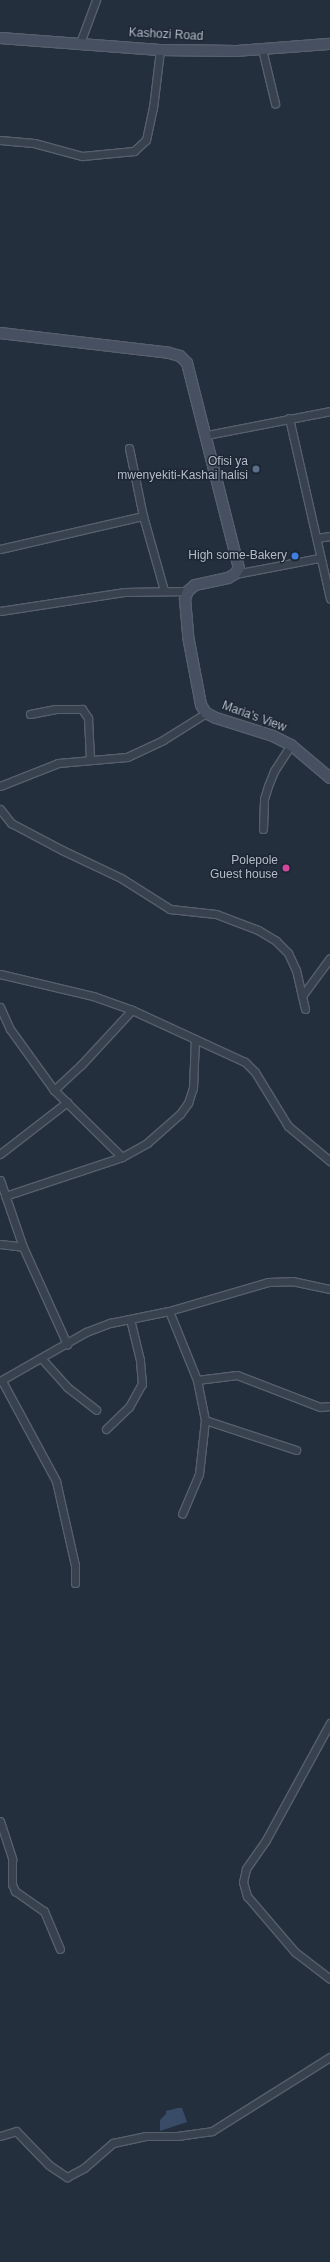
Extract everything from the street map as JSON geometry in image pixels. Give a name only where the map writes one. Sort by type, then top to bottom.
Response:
[{"type":"street","points":[[80,43],[96,0]]},
{"type":"street","name":"Kashozi Road","points":[[0,38],[160,50],[262,49],[330,44]]},
{"type":"street","points":[[262,49],[275,103]]},
{"type":"street","points":[[0,140],[34,143],[82,156],[134,152],[146,140],[155,100],[160,50]]},
{"type":"street","points":[[0,332],[180,356],[187,363],[192,377],[238,558],[239,568],[235,574]]},
{"type":"street","points":[[207,435],[330,411]]},
{"type":"street","points":[[290,418],[317,538],[319,558],[330,598]]},
{"type":"street","points":[[129,448],[143,516],[164,590]]},
{"type":"street","points":[[0,549],[143,516]]},
{"type":"street","points":[[317,538],[330,536]]},
{"type":"street","points":[[0,611],[124,592],[188,590],[195,585],[235,574],[319,558]]},
{"type":"street","points":[[0,786],[58,763],[90,759],[113,760],[143,751],[206,713],[201,705],[188,636],[185,599],[188,590]]},
{"type":"street","points":[[30,714],[56,709],[82,709],[88,718],[90,759]]},
{"type":"street","name":"Maria's View","points":[[206,713],[291,745],[330,778]]},
{"type":"street","points":[[264,829],[264,799],[268,786],[274,771],[291,745]]},
{"type":"street","points":[[0,809],[11,823],[121,878],[170,909],[216,914],[258,930],[276,941],[288,952],[305,1009]]},
{"type":"street","points":[[302,996],[330,958]]},
{"type":"street","points":[[0,974],[93,996],[132,1010],[245,1062],[255,1072],[288,1126],[330,1161]]},
{"type":"street","points":[[0,1007],[10,1029],[54,1090],[122,1156]]},
{"type":"street","points":[[54,1090],[81,1065],[132,1010]]},
{"type":"street","points":[[5,1196],[122,1156],[147,1143],[180,1114],[188,1103],[193,1088],[195,1039]]},
{"type":"street","points":[[0,1154],[67,1102]]},
{"type":"street","points":[[0,1180],[23,1247],[67,1344]]},
{"type":"street","points":[[0,1208],[8,1207]]},
{"type":"street","points":[[0,1244],[23,1247]]},
{"type":"street","points":[[75,1583],[75,1565],[56,1481],[1,1381],[42,1360],[86,1332],[130,1319],[169,1311],[268,1282],[292,1281],[330,1289]]},
{"type":"street","points":[[169,1311],[197,1380],[205,1420],[199,1474],[182,1514]]},
{"type":"street","points":[[106,1429],[129,1407],[142,1384],[140,1360],[130,1319]]},
{"type":"street","points":[[42,1360],[58,1379],[96,1410]]},
{"type":"street","points":[[197,1380],[237,1375],[320,1407],[330,1406]]},
{"type":"street","points":[[205,1420],[296,1450]]},
{"type":"street","points":[[330,1722],[266,1840],[246,1869],[243,1882],[247,1896],[295,1952],[330,1979]]},
{"type":"street","points":[[0,1821],[12,1859],[12,1884],[15,1891],[44,1911],[60,1949]]},
{"type":"street","points":[[0,2136],[16,2131],[49,2165],[67,2177],[84,2168],[113,2142],[146,2136],[177,2136],[212,2131],[330,2057]]},
{"type":"water","points":[[182,2108],[187,2122],[160,2131],[160,2120],[166,2114],[166,2111]]},
{"type":"place","name":"Ofisi ya mwenyekiti-Kashai halisi","points":[[256,469]]},
{"type":"place","name":"High some-Bakery","points":[[295,556]]},
{"type":"place","name":"Polepole Guest house","points":[[286,868]]}]
